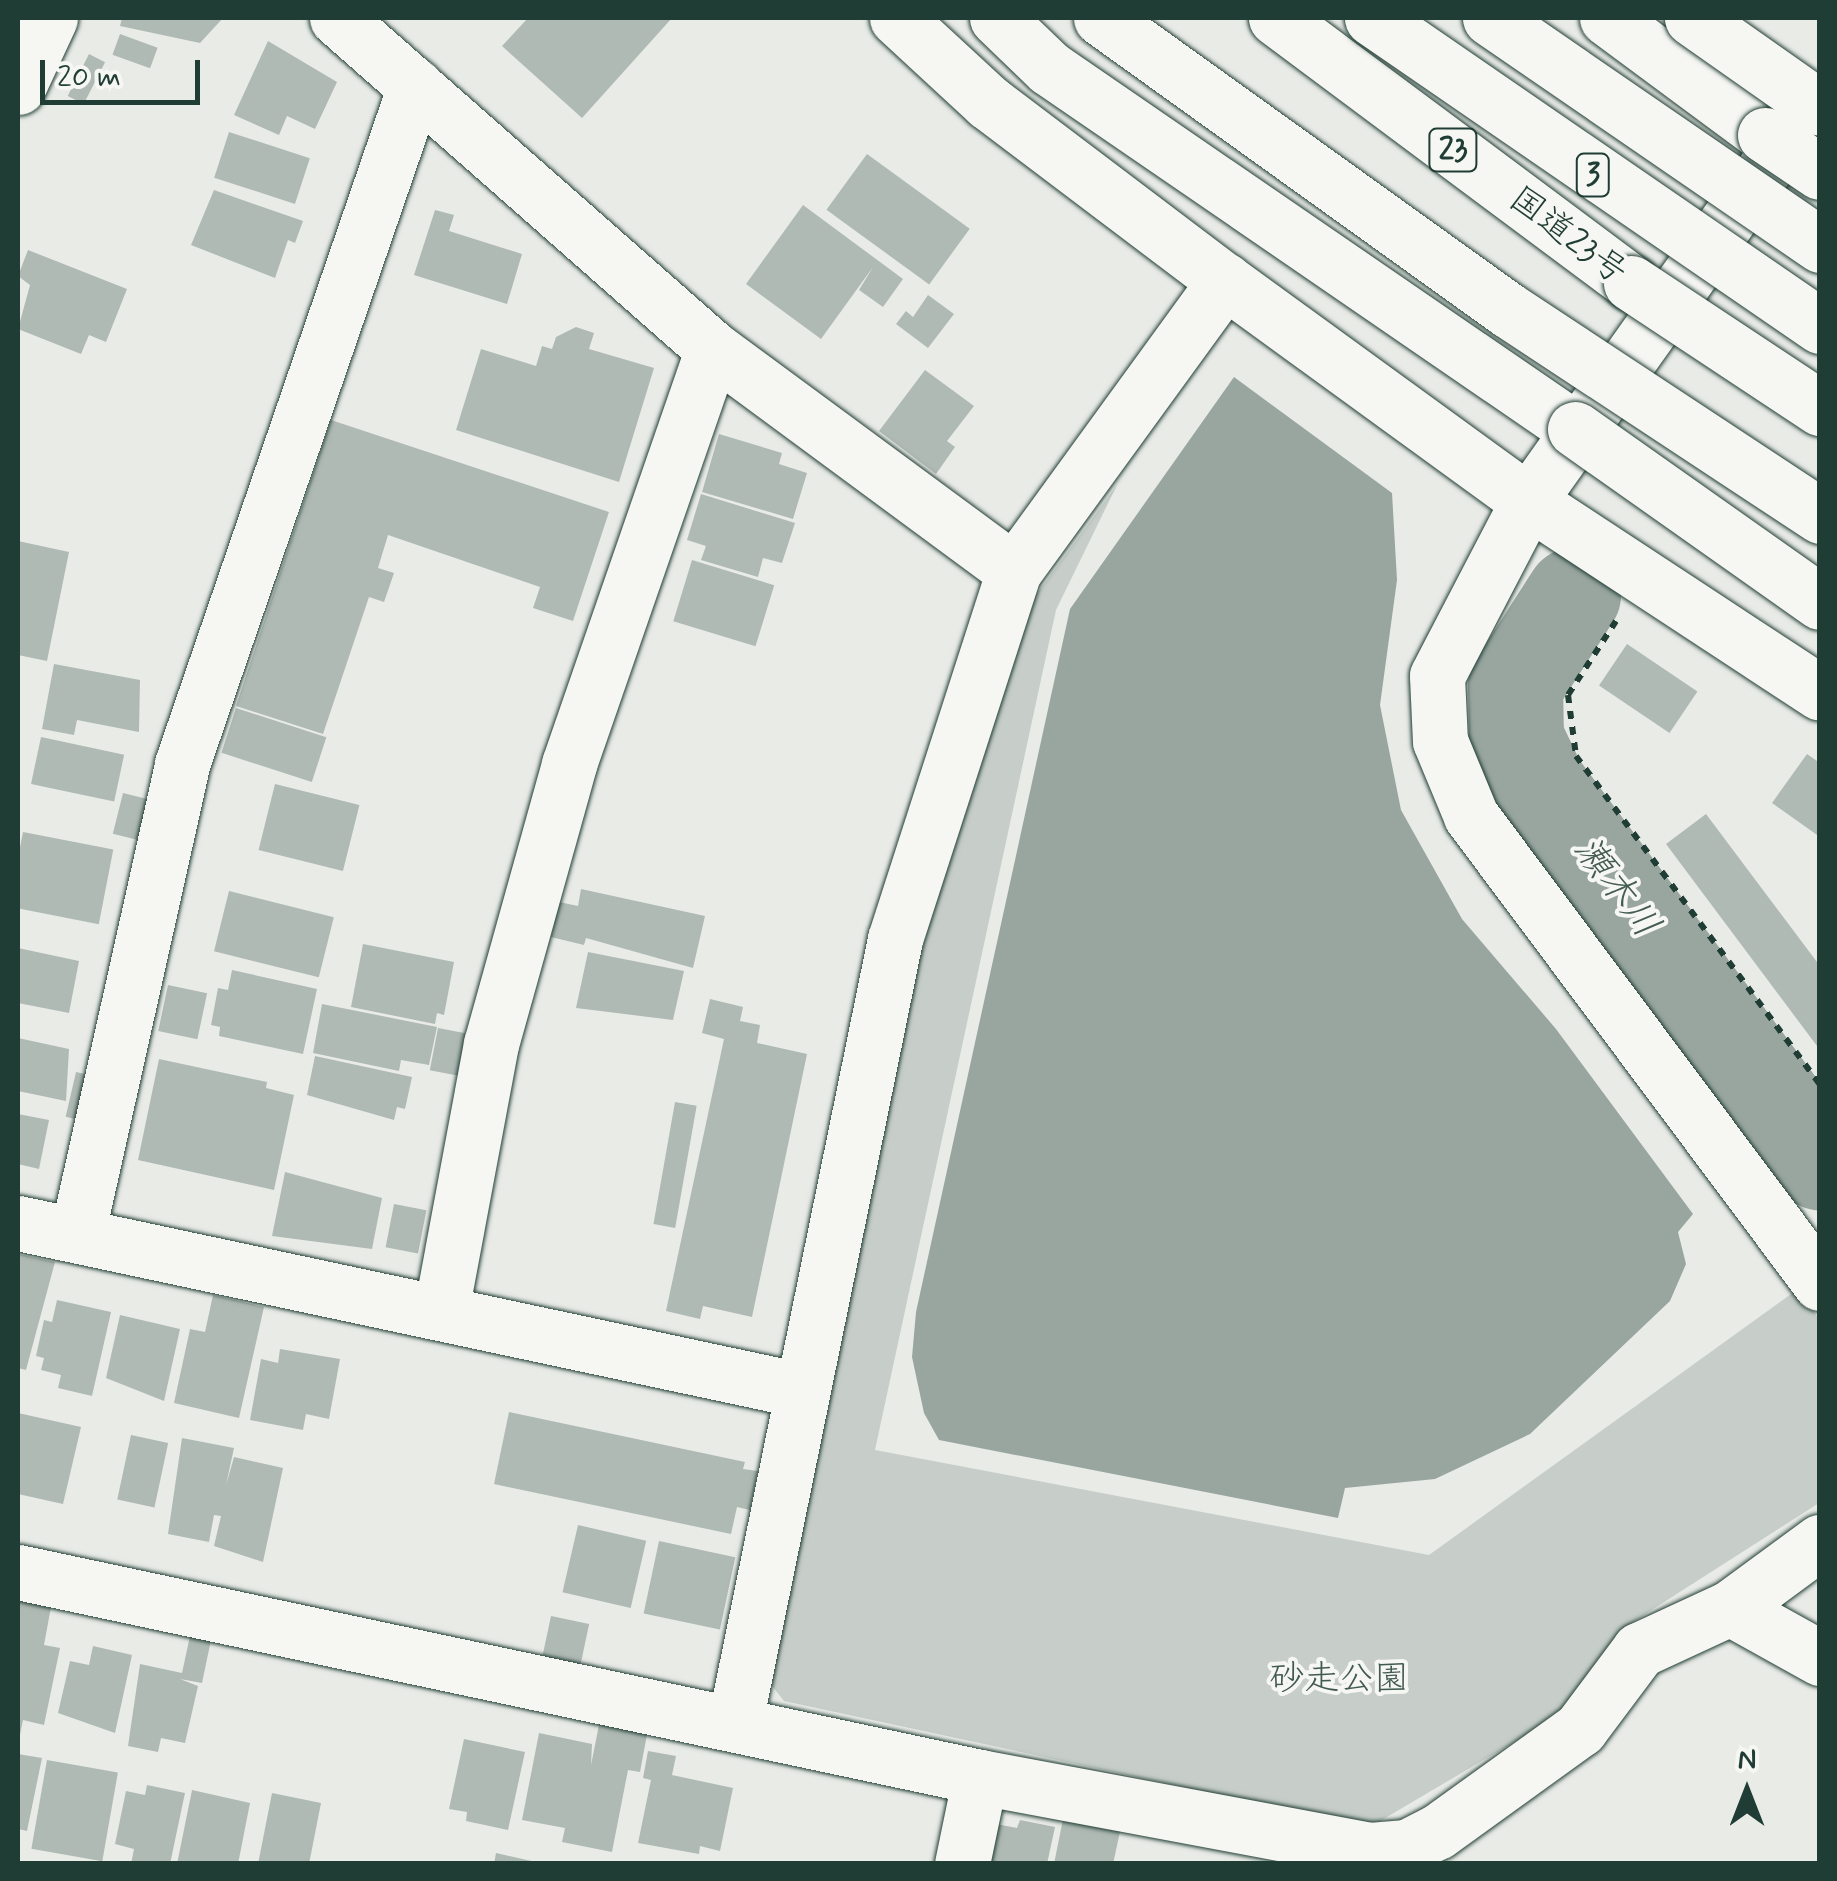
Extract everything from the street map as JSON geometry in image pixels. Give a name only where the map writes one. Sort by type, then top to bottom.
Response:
[{"type":"main road","points":[[18,87],[50,18]]},
{"type":"main road","points":[[337,18],[713,350],[1014,570]]},
{"type":"main road","points":[[896,18],[988,102],[1225,281],[1528,501],[1820,693]]},
{"type":"main road","points":[[997,18],[1049,68],[1576,429],[1820,602]]},
{"type":"main road","points":[[1101,18],[1508,310],[1820,516]]},
{"type":"main road","name":"国道23号","points":[[1276,18],[1631,283],[1820,408]]},
{"type":"main road","name":"3","points":[[1372,18],[1820,326]]},
{"type":"main road","name":"3","points":[[1490,18],[1820,245]]},
{"type":"main road","points":[[1608,18],[1820,172]]},
{"type":"main road","points":[[1692,18],[1820,108]]},
{"type":"main road","points":[[77,1235],[182,764],[415,86]]},
{"type":"main road","points":[[1820,92],[1528,501],[1438,676],[1440,741],[1471,816],[1820,1283]]},
{"type":"main road","points":[[735,1722],[800,1390],[896,939],[1014,570],[1225,281]]},
{"type":"main road","points":[[441,1310],[492,1044],[569,764],[713,350]]},
{"type":"main road","points":[[18,1222],[800,1390]]},
{"type":"main road","points":[[18,1572],[980,1777],[1370,1850],[1408,1847],[1580,1729],[1639,1650],[1730,1608],[1820,1542]]},
{"type":"main road","points":[[1730,1608],[1820,1658]]},
{"type":"main road","points":[[962,1864],[980,1777]]},
{"type":"path","points":[[1646,580],[1568,695],[1576,756],[1820,1084]]},
{"type":"green space","name":"砂走公園","points":[[1117,485],[1056,610],[875,1450],[1429,1555],[1798,1289],[1819,1319],[1819,1503],[1625,1627],[1565,1712],[1370,1827],[784,1701],[768,1681],[917,944],[1036,595]]},
{"type":"shaded area","points":[[1234,377],[1392,493],[1397,580],[1380,705],[1401,810],[1462,919],[1556,1029],[1693,1214],[1678,1232],[1686,1264],[1670,1301],[1530,1434],[1435,1479],[1345,1488],[1338,1518],[939,1440],[924,1413],[912,1357],[916,1312],[1070,609]]},
{"type":"building","points":[[122,18],[223,18],[200,43],[120,26]]},
{"type":"building","points":[[528,18],[672,18],[582,118],[502,46]]},
{"type":"building","points":[[120,34],[158,48],[150,68],[112,55]]},
{"type":"building","points":[[268,41],[337,82],[315,129],[287,116],[279,135],[234,115]]},
{"type":"building","points":[[89,54],[105,62],[84,104],[68,96]]},
{"type":"building","points":[[229,132],[310,158],[295,204],[214,178]]},
{"type":"building","points":[[867,154],[970,229],[929,284],[826,210]]},
{"type":"building","points":[[214,190],[303,221],[295,243],[288,240],[275,278],[191,245]]},
{"type":"building","points":[[803,205],[903,279],[883,307],[859,290],[873,267],[821,339],[746,284]]},
{"type":"building","points":[[435,210],[454,215],[449,231],[522,254],[507,304],[414,275]]},
{"type":"building","points":[[28,250],[127,289],[106,342],[89,335],[81,354],[18,329],[30,285],[18,276]]},
{"type":"building","points":[[928,295],[954,314],[928,348],[896,324],[906,311],[913,317]]},
{"type":"building","points":[[576,327],[594,333],[589,349],[654,368],[619,482],[456,430],[481,349],[536,366],[542,346],[552,349],[556,337]]},
{"type":"building","points":[[925,370],[974,406],[947,441],[955,447],[936,474],[879,431]]},
{"type":"building","points":[[331,420],[609,512],[573,621],[533,608],[540,587],[388,535],[378,568],[394,573],[384,602],[369,597],[323,734],[236,706]]},
{"type":"building","points":[[719,434],[782,453],[779,464],[807,473],[793,519],[702,492]]},
{"type":"building","points":[[701,494],[795,523],[782,563],[763,558],[758,577],[701,560],[706,546],[687,540]]},
{"type":"building","points":[[18,541],[69,552],[47,661],[18,655]]},
{"type":"building","points":[[692,560],[774,585],[756,646],[673,621]]},
{"type":"building","points":[[1627,644],[1697,692],[1670,733],[1599,685]]},
{"type":"building","points":[[54,664],[140,680],[139,732],[77,720],[74,735],[42,729]]},
{"type":"building","points":[[236,708],[326,737],[312,782],[221,753]]},
{"type":"building","points":[[41,737],[124,755],[114,802],[31,784]]},
{"type":"building","points":[[1807,754],[1820,763],[1820,837],[1772,803]]},
{"type":"building","points":[[275,784],[359,805],[343,871],[259,850]]},
{"type":"building","points":[[123,793],[151,800],[141,841],[113,834]]},
{"type":"building","points":[[1706,814],[1820,966],[1820,1050],[1666,844]]},
{"type":"building","points":[[23,832],[113,850],[99,924],[18,908],[18,858]]},
{"type":"building","points":[[581,889],[705,916],[693,968],[586,938],[584,945],[551,937],[559,902],[578,906]]},
{"type":"building","points":[[229,891],[334,917],[319,977],[214,951]]},
{"type":"building","points":[[363,944],[454,962],[444,1015],[437,1013],[435,1024],[351,1007]]},
{"type":"building","points":[[18,948],[79,961],[69,1013],[18,1003]]},
{"type":"building","points":[[588,952],[684,971],[673,1020],[576,1008]]},
{"type":"building","points":[[232,970],[317,989],[303,1054],[219,1036],[220,1027],[211,1025],[218,988],[228,990]]},
{"type":"building","points":[[168,985],[207,993],[197,1039],[158,1031]]},
{"type":"building","points":[[710,999],[743,1007],[740,1021],[760,1025],[757,1043],[807,1054],[752,1317],[703,1306],[700,1319],[666,1311],[724,1039],[702,1033]]},
{"type":"building","points":[[322,1004],[437,1027],[429,1065],[401,1060],[399,1071],[313,1053]]},
{"type":"building","points":[[438,1028],[473,1035],[465,1077],[430,1070]]},
{"type":"building","points":[[18,1038],[69,1049],[66,1101],[18,1091]]},
{"type":"building","points":[[315,1056],[412,1077],[405,1109],[397,1107],[394,1120],[307,1095]]},
{"type":"building","points":[[159,1059],[267,1082],[266,1088],[294,1095],[274,1190],[138,1160]]},
{"type":"building","points":[[76,1072],[97,1077],[87,1122],[66,1117]]},
{"type":"building","points":[[675,1102],[697,1106],[675,1228],[653,1224]]},
{"type":"building","points":[[18,1114],[49,1120],[39,1169],[18,1164]]},
{"type":"building","points":[[285,1172],[382,1198],[372,1249],[272,1236]]},
{"type":"building","points":[[394,1204],[426,1210],[418,1253],[386,1247]]},
{"type":"building","points":[[18,1254],[55,1262],[26,1370],[18,1368]]},
{"type":"building","points":[[213,1295],[264,1307],[239,1418],[174,1403],[190,1329],[205,1332]]},
{"type":"building","points":[[57,1300],[111,1312],[92,1396],[58,1388],[61,1375],[41,1370],[44,1358],[36,1356],[44,1320],[52,1322]]},
{"type":"building","points":[[120,1315],[180,1329],[164,1401],[106,1378]]},
{"type":"building","points":[[280,1349],[340,1359],[329,1419],[306,1414],[303,1430],[250,1420],[261,1359],[278,1363]]},
{"type":"building","points":[[509,1412],[745,1462],[743,1469],[758,1471],[750,1510],[737,1507],[731,1534],[494,1484]]},
{"type":"building","points":[[18,1413],[81,1427],[63,1504],[18,1494]]},
{"type":"building","points":[[131,1435],[168,1443],[154,1507],[117,1500]]},
{"type":"building","points":[[182,1438],[234,1448],[226,1485],[234,1457],[283,1468],[263,1562],[214,1546],[221,1516],[214,1515],[209,1542],[168,1534]]},
{"type":"building","points":[[578,1525],[646,1541],[631,1608],[562,1592]]},
{"type":"building","points":[[659,1541],[735,1557],[720,1630],[644,1613]]},
{"type":"building","points":[[18,1601],[51,1607],[44,1645],[60,1648],[44,1725],[23,1720],[19,1740]]},
{"type":"building","points":[[551,1616],[589,1624],[580,1665],[542,1657]]},
{"type":"building","points":[[190,1636],[211,1640],[202,1683],[180,1679],[198,1686],[185,1743],[161,1738],[158,1752],[128,1746],[140,1664],[182,1673]]},
{"type":"building","points":[[93,1646],[132,1655],[115,1733],[58,1713],[70,1661],[89,1665]]},
{"type":"building","points":[[600,1720],[648,1729],[640,1772],[628,1770],[612,1852],[562,1842],[565,1828],[522,1820],[539,1733],[592,1744],[591,1765]]},
{"type":"building","points":[[464,1739],[525,1752],[508,1830],[466,1821],[467,1812],[449,1809]]},
{"type":"building","points":[[648,1751],[676,1756],[672,1775],[733,1788],[720,1851],[700,1846],[699,1854],[638,1843],[651,1780],[643,1778]]},
{"type":"building","points":[[18,1754],[42,1758],[27,1831],[18,1829]]},
{"type":"building","points":[[47,1760],[118,1773],[102,1861],[31,1849]]},
{"type":"building","points":[[147,1785],[185,1793],[170,1864],[131,1864],[134,1849],[115,1844],[126,1791],[145,1795]]},
{"type":"building","points":[[192,1790],[250,1803],[238,1864],[177,1864]]},
{"type":"building","points":[[272,1793],[321,1803],[309,1864],[258,1864]]},
{"type":"building","points":[[1064,1814],[1121,1827],[1113,1864],[1054,1864]]},
{"type":"building","points":[[1020,1820],[1055,1827],[1047,1864],[988,1864],[996,1824],[1017,1828]]},
{"type":"building","points":[[496,1853],[536,1862],[536,1864],[494,1864]]},
{"type":"waterway","name":"瀬木川","points":[[1573,595],[1515,685],[1516,738],[1538,784],[1820,1162]]}]
